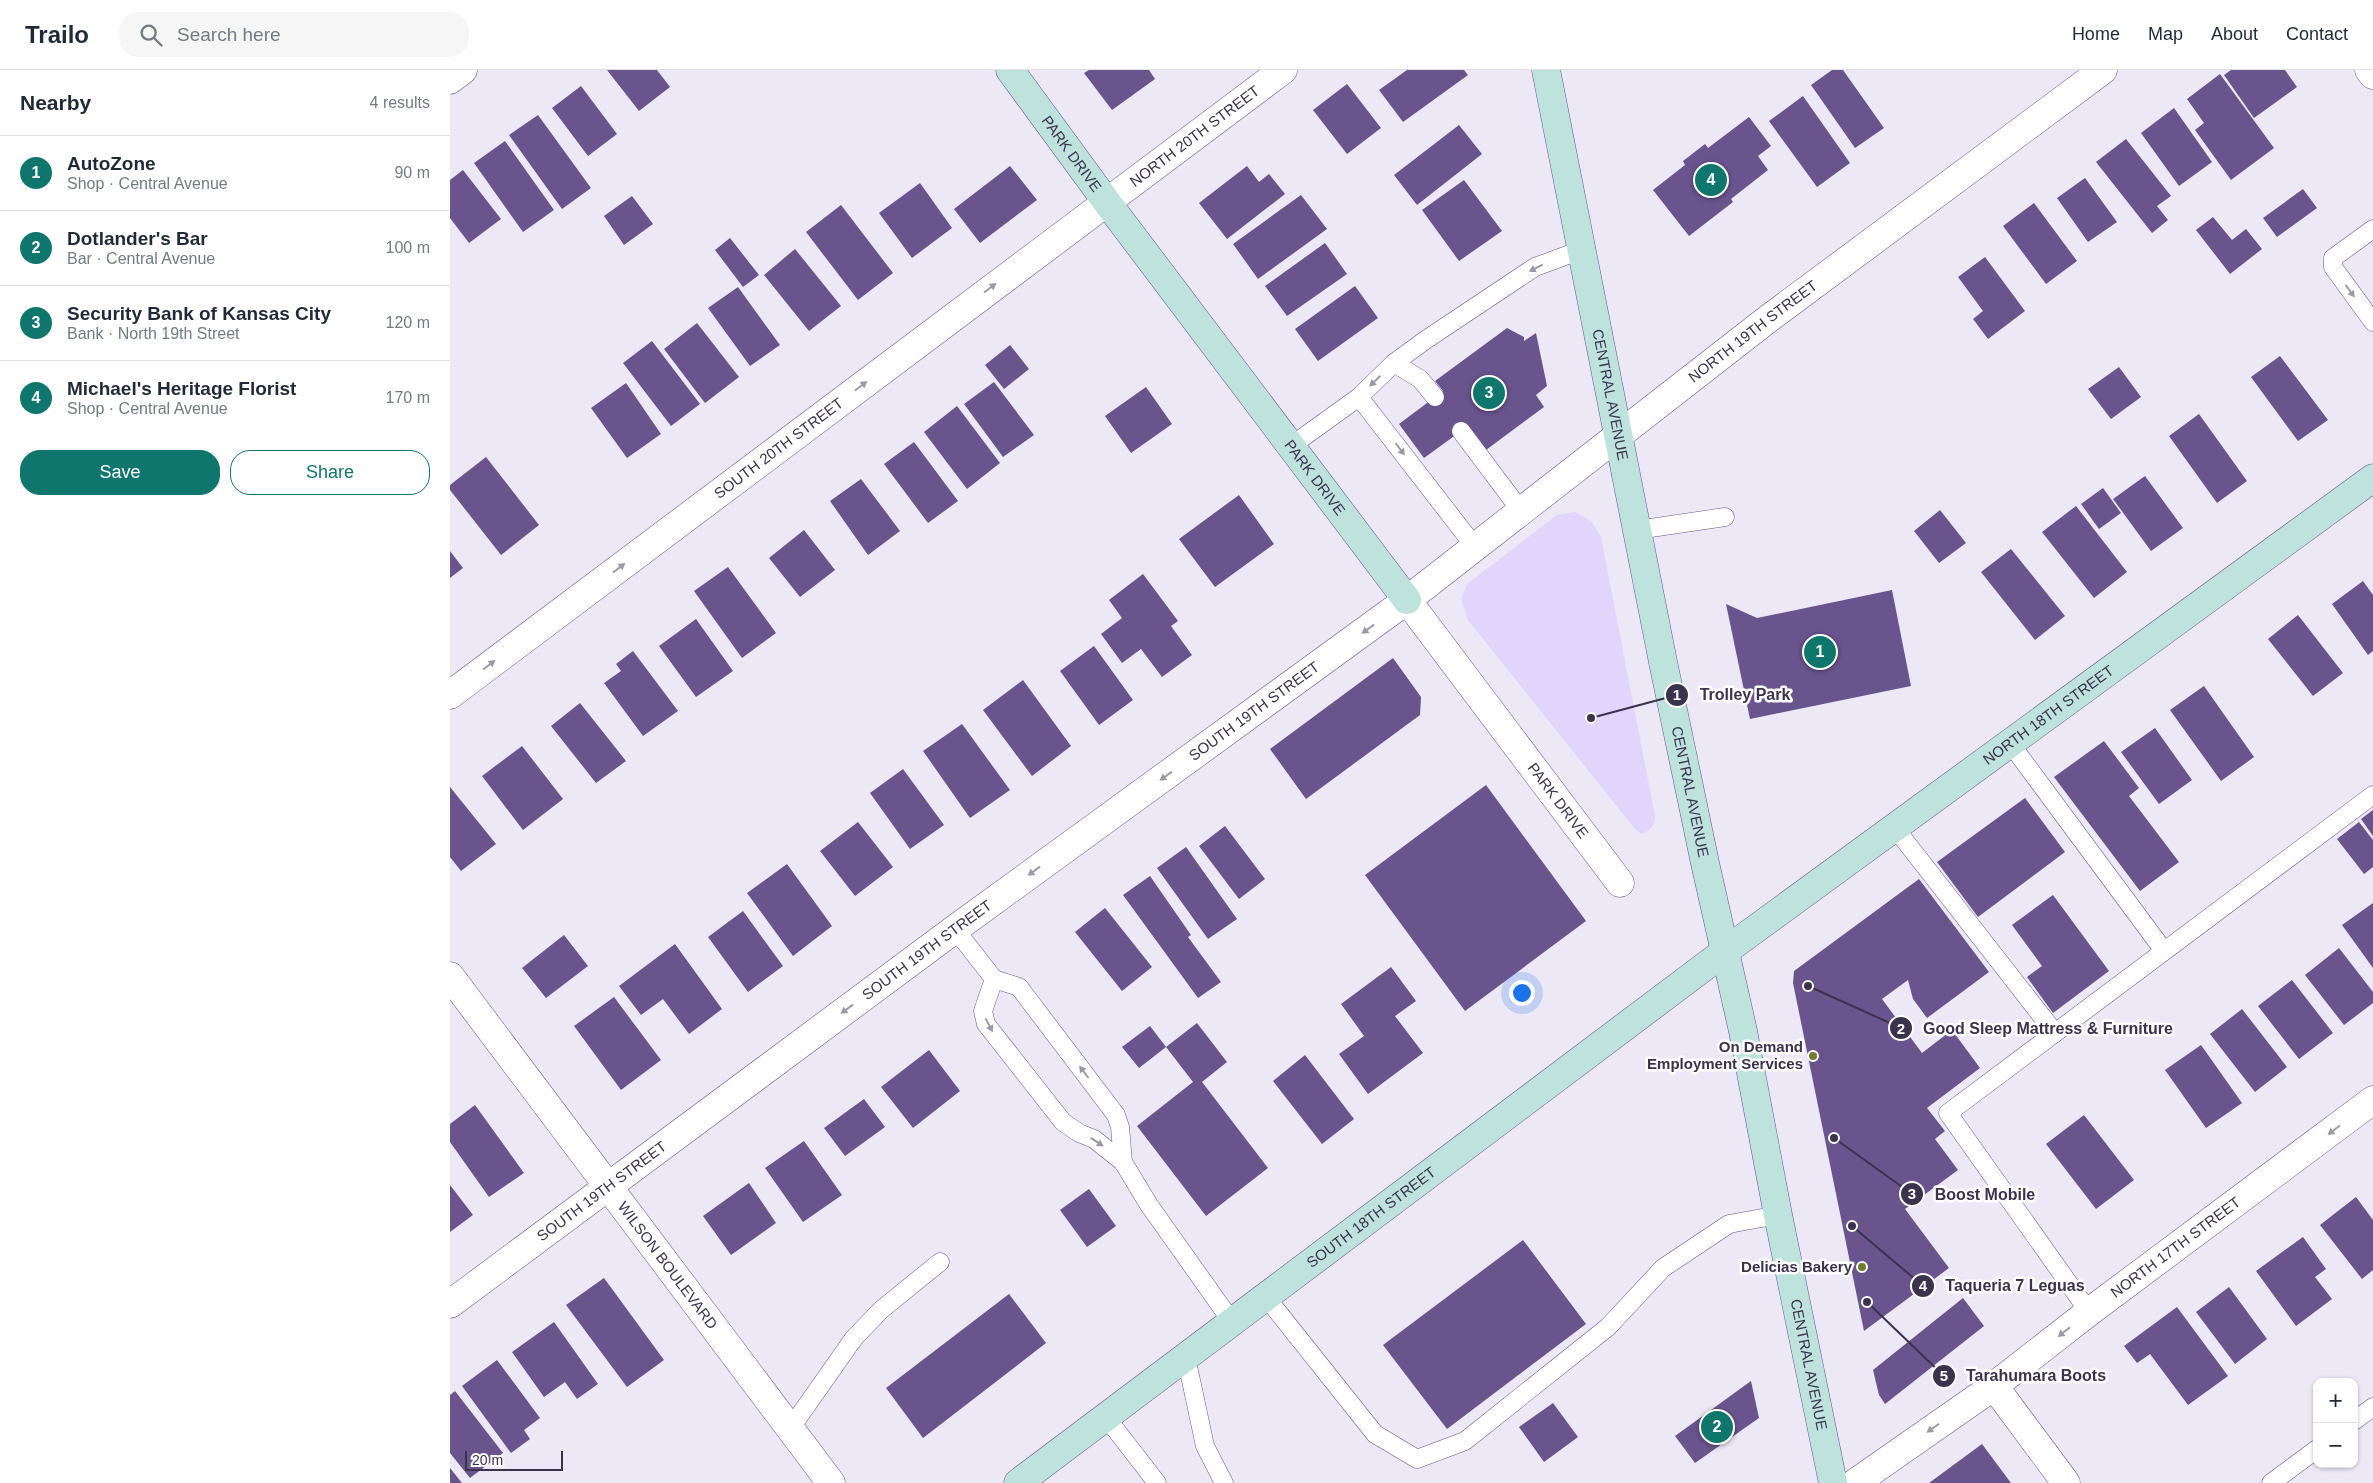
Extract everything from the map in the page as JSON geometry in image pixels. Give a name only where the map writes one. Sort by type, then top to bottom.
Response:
[{"type":"main road","name":"PARK DRIVE","points":[[1010,70],[1106,201],[1407,600]]},
{"type":"main road","name":"CENTRAL AVENUE","points":[[1546,70],[1637,530],[1724,952],[1743,1031],[1778,1215],[1833,1483]]},
{"type":"main road","name":"NORTH 18TH STREET","points":[[1724,952],[2373,478]]},
{"type":"main road","name":"SOUTH 18TH STREET","points":[[1018,1483],[1724,952]]},
{"type":"street","points":[[450,80],[463,70]]},
{"type":"street","name":"NORTH 20TH STREET","points":[[1106,201],[1283,70]]},
{"type":"street","name":"NORTH 19TH STREET","points":[[1407,600],[1768,319],[2103,70]]},
{"type":"street","points":[[2370,70],[2373,75]]},
{"type":"street","name":"SOUTH 20TH STREET","points":[[450,695],[1106,201]]},
{"type":"street","name":"PARK DRIVE","points":[[1407,600],[1620,883]]},
{"type":"street","name":"SOUTH 19TH STREET","points":[[450,1304],[955,929],[1407,600]]},
{"type":"street","name":"WILSON BOULEVARD","points":[[450,976],[831,1483]]},
{"type":"street","name":"NORTH 17TH STREET","points":[[1855,1483],[1994,1386],[2089,1312],[2373,1100]]},
{"type":"street","points":[[1994,1386],[2066,1483]]},
{"type":"lane","points":[[2373,229],[2334,258],[2333,267],[2373,322]]},
{"type":"lane","points":[[1291,446],[1360,397],[1394,363],[1424,341],[1535,267],[1581,250]]},
{"type":"lane","points":[[1394,363],[1420,379],[1435,397]]},
{"type":"lane","points":[[1360,397],[1475,547]]},
{"type":"lane","points":[[1461,431],[1520,511]]},
{"type":"lane","points":[[1637,530],[1725,517]]},
{"type":"lane","points":[[2010,744],[2164,951]]},
{"type":"lane","points":[[2089,1312],[1948,1113],[2373,795]]},
{"type":"lane","points":[[1895,828],[2055,1033]]},
{"type":"lane","points":[[955,929],[994,979],[1019,987],[1116,1115],[1120,1127],[1123,1162]]},
{"type":"lane","points":[[994,979],[983,1011],[986,1024],[1063,1122],[1079,1133],[1094,1139],[1123,1162],[1149,1205],[1232,1322]]},
{"type":"lane","points":[[1266,1297],[1375,1434],[1417,1459],[1465,1441],[1608,1327],[1664,1268],[1729,1224],[1778,1215]]},
{"type":"lane","points":[[790,1429],[854,1338],[882,1310],[940,1262]]},
{"type":"lane","points":[[1186,1357],[1205,1446],[1224,1483]]},
{"type":"lane","points":[[2358,1418],[2373,1406]]},
{"type":"lane","points":[[1106,1417],[1157,1483]]},
{"type":"lane","points":[[2271,1483],[2313,1452]]},
{"type":"shaded area","points":[[1575,512],[1591,521],[1601,537],[1655,816],[1651,828],[1641,834],[1635,829],[1468,620],[1461,599],[1467,584],[1557,515]]},
{"type":"building","points":[[607,70],[657,70],[670,87],[639,111]]},
{"type":"building","points":[[1089,70],[1149,70],[1155,79],[1112,110],[1084,73]]},
{"type":"building","points":[[1407,70],[1464,70],[1468,75],[1403,122],[1379,90]]},
{"type":"building","points":[[1832,70],[1843,70],[1884,128],[1855,148],[1811,85]]},
{"type":"building","points":[[2231,70],[2285,70],[2297,87],[2254,118],[2224,75]]},
{"type":"building","points":[[2220,74],[2274,148],[2231,180],[2195,130],[2204,123],[2187,99]]},
{"type":"building","points":[[1347,84],[1381,128],[1347,154],[1313,110]]},
{"type":"building","points":[[581,86],[617,134],[588,156],[552,108]]},
{"type":"building","points":[[1803,96],[1850,163],[1817,187],[1769,121]]},
{"type":"building","points":[[2174,108],[2212,162],[2179,186],[2141,133]]},
{"type":"building","points":[[538,115],[591,188],[562,209],[509,135]]},
{"type":"building","points":[[1749,117],[1771,146],[1758,156],[1768,170],[1731,199],[1733,202],[1689,236],[1653,190],[1685,165],[1683,161],[1705,144],[1708,148]]},
{"type":"building","points":[[1459,125],[1482,154],[1417,205],[1394,175]]},
{"type":"building","points":[[2126,139],[2171,196],[2157,206],[2168,220],[2152,233],[2096,162]]},
{"type":"building","points":[[505,141],[554,210],[523,232],[474,163]]},
{"type":"building","points":[[1010,166],[1037,200],[980,243],[954,209]]},
{"type":"building","points":[[1247,166],[1259,182],[1269,174],[1285,194],[1227,239],[1199,203]]},
{"type":"building","points":[[463,170],[501,219],[469,243],[450,218],[450,180]]},
{"type":"building","points":[[2085,178],[2117,222],[2088,242],[2057,198]]},
{"type":"building","points":[[1464,180],[1502,231],[1459,261],[1422,210]]},
{"type":"building","points":[[920,183],[952,228],[912,258],[879,213]]},
{"type":"building","points":[[2303,189],[2317,208],[2277,237],[2263,218]]},
{"type":"building","points":[[1301,195],[1327,229],[1258,279],[1233,244]]},
{"type":"building","points":[[632,196],[653,224],[624,245],[604,216]]},
{"type":"building","points":[[2034,203],[2077,261],[2046,284],[2003,226]]},
{"type":"building","points":[[841,205],[893,273],[858,300],[806,232]]},
{"type":"building","points":[[2213,217],[2232,240],[2246,229],[2262,249],[2230,274],[2196,230]]},
{"type":"building","points":[[730,238],[759,275],[743,287],[715,250]]},
{"type":"building","points":[[1325,243],[1347,274],[1287,316],[1265,286]]},
{"type":"building","points":[[795,249],[841,306],[809,331],[764,275]]},
{"type":"building","points":[[1985,257],[2025,311],[1988,339],[1973,319],[1983,311],[1958,277]]},
{"type":"building","points":[[1355,286],[1378,318],[1318,361],[1295,329]]},
{"type":"building","points":[[738,287],[780,345],[750,366],[708,308]]},
{"type":"building","points":[[697,323],[739,377],[705,403],[664,349]]},
{"type":"building","points":[[1507,328],[1524,337],[1524,341],[1536,333],[1547,386],[1536,395],[1544,407],[1486,450],[1468,426],[1424,458],[1399,424],[1443,391],[1435,381]]},
{"type":"building","points":[[652,341],[700,404],[671,426],[623,363]]},
{"type":"building","points":[[1010,345],[1029,369],[1004,389],[985,365]]},
{"type":"building","points":[[2280,356],[2328,420],[2298,441],[2251,377]]},
{"type":"building","points":[[2119,367],[2141,397],[2111,419],[2088,389]]},
{"type":"building","points":[[994,382],[1034,435],[1003,457],[964,404]]},
{"type":"building","points":[[626,383],[661,434],[627,458],[591,408]]},
{"type":"building","points":[[1146,387],[1172,424],[1131,453],[1105,416]]},
{"type":"building","points":[[957,406],[1000,463],[967,489],[924,432]]},
{"type":"building","points":[[2199,414],[2247,481],[2217,503],[2169,436]]},
{"type":"building","points":[[914,442],[958,501],[928,523],[884,464]]},
{"type":"building","points":[[486,457],[539,525],[501,555],[450,490],[450,485]]},
{"type":"building","points":[[2145,476],[2183,528],[2151,551],[2113,499]]},
{"type":"building","points":[[861,479],[900,531],[868,555],[830,501]]},
{"type":"building","points":[[2103,488],[2121,513],[2099,529],[2081,504]]},
{"type":"building","points":[[1239,495],[1274,544],[1215,587],[1179,539]]},
{"type":"building","points":[[2076,506],[2127,572],[2094,598],[2042,532]]},
{"type":"building","points":[[1940,510],[1966,543],[1939,563],[1914,531]]},
{"type":"building","points":[[804,530],[835,570],[800,597],[769,558]]},
{"type":"building","points":[[2011,549],[2065,616],[2035,640],[1981,572]]},
{"type":"building","points":[[450,551],[463,568],[450,578]]},
{"type":"building","points":[[728,567],[776,633],[742,658],[694,591]]},
{"type":"building","points":[[1143,574],[1178,621],[1171,626],[1192,655],[1162,677],[1141,649],[1122,663],[1101,634],[1122,618],[1109,600]]},
{"type":"building","points":[[2363,581],[2373,595],[2373,651],[2368,655],[2332,604]]},
{"type":"building","points":[[1892,590],[1911,686],[1750,719],[1726,604],[1757,618]]},
{"type":"building","points":[[2298,615],[2343,673],[2313,696],[2268,639]]},
{"type":"building","points":[[696,619],[733,671],[696,697],[659,646]]},
{"type":"building","points":[[1094,646],[1133,700],[1099,725],[1060,671]]},
{"type":"building","points":[[633,651],[678,711],[643,736],[604,683],[621,671],[616,664]]},
{"type":"building","points":[[1393,658],[1421,697],[1420,715],[1306,799],[1270,749]]},
{"type":"building","points":[[1023,680],[1071,746],[1032,776],[983,710]]},
{"type":"building","points":[[2204,686],[2254,757],[2221,781],[2170,710]]},
{"type":"building","points":[[580,703],[626,761],[596,783],[551,726]]},
{"type":"building","points":[[962,724],[1010,790],[970,818],[923,751]]},
{"type":"building","points":[[2155,728],[2192,780],[2159,804],[2121,752]]},
{"type":"building","points":[[2104,741],[2139,788],[2129,796],[2179,862],[2140,891],[2054,777]]},
{"type":"building","points":[[522,746],[563,799],[523,830],[482,776]]},
{"type":"building","points":[[903,769],[944,825],[910,849],[870,793]]},
{"type":"building","points":[[1486,785],[1586,921],[1465,1011],[1365,875]]},
{"type":"building","points":[[450,787],[496,844],[461,871],[450,857]]},
{"type":"building","points":[[2025,798],[2065,852],[1978,917],[1937,862]]},
{"type":"building","points":[[2373,810],[2373,836],[2361,819]]},
{"type":"building","points":[[858,822],[893,867],[855,896],[820,851]]},
{"type":"building","points":[[2359,822],[2373,840],[2373,867],[2364,874],[2337,839]]},
{"type":"building","points":[[1225,826],[1265,879],[1239,899],[1199,846]]},
{"type":"building","points":[[1186,847],[1237,919],[1208,939],[1157,868]]},
{"type":"building","points":[[787,864],[832,926],[793,956],[747,893]]},
{"type":"building","points":[[1150,876],[1191,935],[1188,937],[1221,982],[1198,998],[1123,895]]},
{"type":"building","points":[[1919,879],[1989,972],[1927,1018],[1913,999],[1908,980],[1882,999],[1922,1053],[1952,1030],[1980,1068],[1927,1108],[1945,1131],[1935,1139],[1958,1170],[1905,1209],[1949,1268],[1864,1331],[1793,983],[1794,971]]},
{"type":"building","points":[[2053,895],[2109,971],[2053,1013],[2027,977],[2042,966],[2012,925]]},
{"type":"building","points":[[2373,903],[2373,968],[2342,925]]},
{"type":"building","points":[[1105,908],[1152,967],[1122,991],[1075,932]]},
{"type":"building","points":[[743,911],[783,966],[748,992],[708,937]]},
{"type":"building","points":[[564,935],[588,966],[546,998],[522,968]]},
{"type":"building","points":[[675,944],[722,1009],[689,1034],[663,999],[641,1015],[619,986]]},
{"type":"building","points":[[2339,948],[2373,992],[2373,1003],[2344,1025],[2305,975]]},
{"type":"building","points":[[1391,967],[1416,1001],[1395,1016],[1423,1053],[1368,1094],[1339,1054],[1364,1036],[1341,1004]]},
{"type":"building","points":[[2292,980],[2333,1033],[2299,1059],[2258,1006]]},
{"type":"building","points":[[614,997],[661,1060],[621,1090],[574,1026]]},
{"type":"building","points":[[2242,1009],[2287,1067],[2255,1092],[2210,1034]]},
{"type":"building","points":[[1197,1023],[1227,1062],[1202,1082],[1268,1168],[1206,1216],[1137,1126],[1193,1082],[1166,1047]]},
{"type":"building","points":[[1150,1026],[1166,1047],[1139,1068],[1122,1047]]},
{"type":"building","points":[[2201,1045],[2242,1103],[2206,1128],[2165,1070]]},
{"type":"building","points":[[929,1050],[960,1091],[913,1128],[881,1087]]},
{"type":"building","points":[[1305,1055],[1354,1119],[1322,1144],[1273,1081]]},
{"type":"building","points":[[864,1099],[885,1127],[845,1156],[824,1128]]},
{"type":"building","points":[[475,1105],[524,1173],[489,1197],[450,1142],[450,1124]]},
{"type":"building","points":[[2084,1115],[2134,1180],[2096,1209],[2046,1144]]},
{"type":"building","points":[[804,1141],[842,1195],[803,1222],[765,1168]]},
{"type":"building","points":[[749,1183],[776,1223],[731,1255],[703,1216]]},
{"type":"building","points":[[450,1185],[473,1215],[450,1232]]},
{"type":"building","points":[[1089,1189],[1116,1226],[1087,1247],[1060,1210]]},
{"type":"building","points":[[2356,1197],[2373,1220],[2373,1270],[2362,1279],[2320,1225]]},
{"type":"building","points":[[2303,1237],[2326,1269],[2315,1277],[2332,1299],[2296,1326],[2256,1271]]},
{"type":"building","points":[[1523,1240],[1586,1324],[1447,1429],[1383,1345]]},
{"type":"building","points":[[604,1278],[664,1360],[627,1387],[566,1305]]},
{"type":"building","points":[[2229,1287],[2267,1339],[2235,1364],[2196,1312]]},
{"type":"building","points":[[1009,1294],[1046,1343],[923,1438],[886,1388]]},
{"type":"building","points":[[1963,1298],[1984,1326],[1885,1404],[1879,1395],[1873,1370]]},
{"type":"building","points":[[2177,1307],[2228,1376],[2188,1405],[2150,1354],[2137,1363],[2124,1346]]},
{"type":"building","points":[[554,1322],[598,1384],[577,1399],[565,1382],[544,1397],[512,1352]]},
{"type":"building","points":[[497,1360],[540,1418],[524,1430],[530,1439],[511,1453],[462,1386]]},
{"type":"building","points":[[1751,1381],[1759,1418],[1695,1463],[1675,1436]]},
{"type":"building","points":[[455,1391],[503,1453],[470,1478],[450,1453],[450,1395]]},
{"type":"building","points":[[1553,1403],[1578,1437],[1544,1462],[1519,1427]]},
{"type":"building","points":[[1982,1444],[2011,1483],[1929,1483]]},
{"type":"building","points":[[450,1468],[462,1483],[450,1483]]},
{"type":"place","name":"Michael's Heritage Florist","points":[[1711,180]]},
{"type":"place","name":"Security Bank of Kansas City","points":[[1489,393]]},
{"type":"place","name":"AutoZone","points":[[1820,652]]},
{"type":"place","name":"Trolley Park","points":[[1591,718]]},
{"type":"place","name":"Good Sleep Mattress & Furniture","points":[[1808,986]]},
{"type":"place","name":"On Demand Employment Services","points":[[1813,1056]]},
{"type":"place","name":"Boost Mobile","points":[[1834,1138]]},
{"type":"place","name":"Taqueria 7 Leguas","points":[[1852,1226]]},
{"type":"place","name":"Delicias Bakery","points":[[1862,1267]]},
{"type":"place","name":"Tarahumara Boots","points":[[1867,1302]]},
{"type":"place","name":"Dotlander's Bar","points":[[1717,1427]]}]
